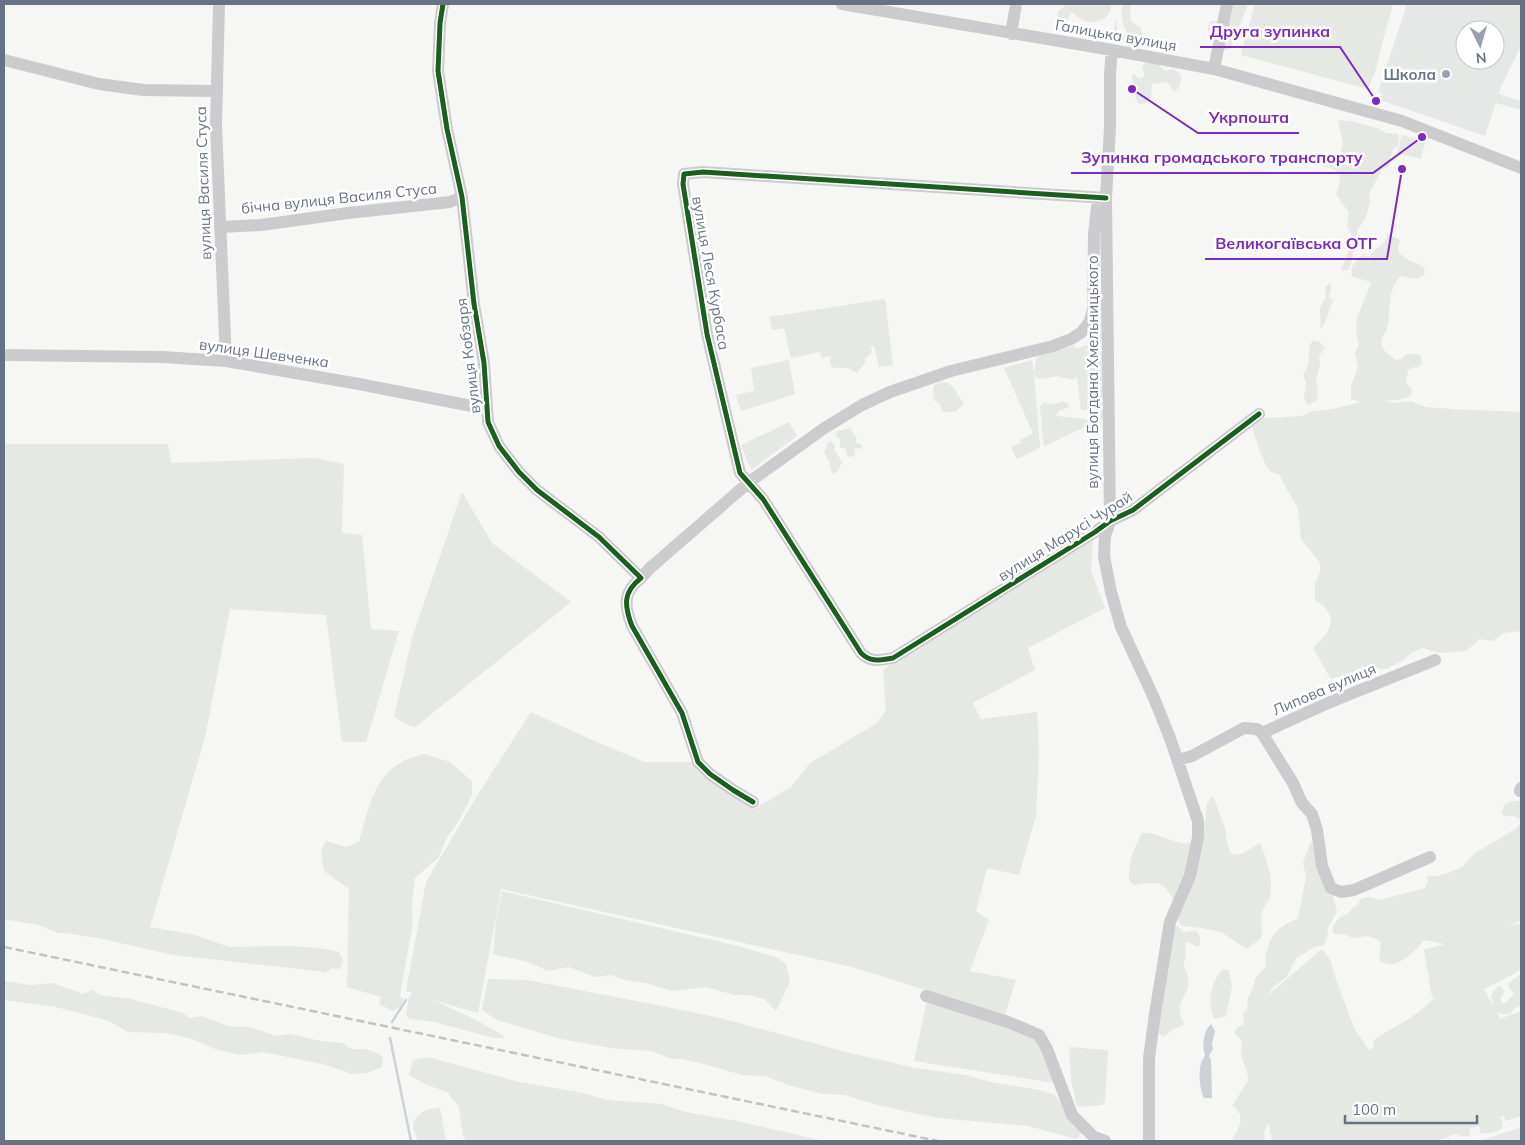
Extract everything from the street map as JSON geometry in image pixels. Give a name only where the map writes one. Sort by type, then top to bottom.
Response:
[{"type":"street","name":"вулиця Василя Стуса","points":[[219,4],[216,124],[226,361]]},
{"type":"street","name":"вулиця Кобзаря","points":[[444,4],[440,23],[438,71],[447,129],[462,197],[474,304],[484,363],[488,422],[499,446],[519,472],[537,490],[599,537],[641,578]]},
{"type":"street","name":"Галицька вулиця","points":[[842,4],[1112,50],[1214,70],[1402,121],[1521,168]]},
{"type":"street","points":[[1011,34],[1016,4]]},
{"type":"street","points":[[1214,70],[1227,4]]},
{"type":"street","name":"вулиця Богдана Хмельницького","points":[[1112,50],[1106,198],[1110,521],[1104,556],[1111,592],[1121,627],[1154,698],[1178,760],[1198,821],[1198,837],[1190,876],[1170,922],[1149,1058],[1149,1141],[1141,1141]]},
{"type":"street","points":[[4,60],[60,76],[116,87],[143,90],[217,91]]},
{"type":"street","name":"вулиця Леся Курбаса","points":[[874,661],[866,659],[861,653],[763,499],[740,473],[707,334],[683,184],[684,174],[703,172],[1106,198]]},
{"type":"street","name":"бічна вулиця Василя Стуса","points":[[220,227],[262,225],[450,202],[462,197]]},
{"type":"street","points":[[753,802],[718,779],[698,762],[682,713],[636,635],[627,614],[626,600],[632,585],[748,483],[823,429],[862,405],[890,392],[951,371],[1053,346],[1071,339],[1082,332],[1090,321],[1093,309],[1094,234],[1097,207],[1106,198]]},
{"type":"street","name":"вулиця Шевченка","points":[[4,355],[162,357],[226,361],[359,384],[486,409]]},
{"type":"street","name":"вулиця Марусі Чурай","points":[[874,661],[893,658],[1096,532],[1110,521],[1133,510],[1259,414]]},
{"type":"street","name":"Липова вулиця","points":[[1430,857],[1354,890],[1341,892],[1331,888],[1322,866],[1317,830],[1312,814],[1302,803],[1293,783],[1262,733],[1328,703],[1435,660]]},
{"type":"street","points":[[1178,760],[1192,756],[1244,728],[1257,729],[1262,733]]},
{"type":"street","points":[[926,996],[1008,1022],[1039,1035],[1047,1049],[1072,1115],[1094,1137],[1105,1141]]},
{"type":"shaded area","points":[[1064,4],[1111,4],[1111,8],[1105,18],[1093,22],[1085,21],[1072,12],[1067,23],[1060,27],[1058,11],[1064,7]]},
{"type":"shaded area","points":[[1122,4],[1131,4],[1131,21],[1140,27],[1142,38],[1128,40],[1113,35],[1116,17],[1117,31],[1127,34],[1122,19]]},
{"type":"shaded area","points":[[1230,4],[1248,4],[1232,45],[1228,50],[1225,50],[1210,40],[1208,28],[1210,21],[1227,21]]},
{"type":"shaded area","points":[[1255,4],[1393,4],[1375,72],[1368,89],[1241,55]]},
{"type":"shaded area","name":"Школа","points":[[1407,4],[1521,4],[1521,46],[1501,87],[1485,136],[1380,100],[1382,93],[1378,92]]},
{"type":"shaded area","points":[[1474,4],[1513,4],[1521,7],[1521,27],[1517,38],[1505,34],[1505,22],[1508,14],[1499,11],[1498,15],[1473,6]]},
{"type":"shaded area","points":[[1422,29],[1432,33],[1423,59],[1444,67],[1443,70],[1411,61]]},
{"type":"shaded area","points":[[1454,61],[1455,70],[1480,70],[1479,74],[1486,76],[1488,70],[1495,70],[1490,85],[1450,72]]},
{"type":"shaded area","points":[[1147,62],[1156,62],[1165,71],[1173,69],[1181,74],[1181,79],[1179,86],[1174,92],[1170,85],[1165,82],[1152,84],[1151,98],[1143,104],[1138,103],[1131,77],[1134,74],[1140,79],[1145,76],[1142,66]]},
{"type":"shaded area","points":[[1410,65],[1442,75],[1438,87],[1406,78]]},
{"type":"shaded area","points":[[1448,78],[1521,101],[1521,110],[1444,88]]},
{"type":"shaded area","points":[[1338,120],[1351,121],[1380,129],[1385,133],[1398,134],[1399,140],[1397,147],[1393,149],[1388,167],[1382,170],[1369,195],[1370,201],[1366,218],[1358,229],[1351,264],[1348,270],[1341,271],[1353,238],[1347,226],[1349,212],[1336,195],[1340,179],[1339,175],[1334,169],[1321,166],[1318,160],[1339,161],[1343,142]]},
{"type":"shaded area","points":[[1402,135],[1425,142],[1421,159],[1397,153]]},
{"type":"shaded area","points":[[1388,234],[1400,240],[1399,253],[1410,261],[1423,266],[1425,273],[1419,278],[1401,276],[1393,288],[1388,322],[1381,343],[1382,346],[1396,360],[1402,359],[1407,354],[1414,354],[1421,355],[1422,363],[1418,368],[1414,367],[1408,370],[1406,384],[1411,388],[1412,394],[1402,399],[1384,401],[1394,403],[1410,401],[1426,407],[1521,412],[1521,631],[1504,633],[1492,641],[1480,639],[1466,651],[1439,653],[1422,648],[1386,669],[1373,668],[1368,679],[1359,680],[1349,673],[1331,679],[1313,648],[1325,636],[1331,618],[1323,606],[1315,600],[1315,584],[1320,572],[1320,563],[1301,539],[1298,508],[1280,475],[1270,471],[1267,467],[1252,425],[1265,418],[1302,416],[1310,412],[1361,402],[1351,399],[1351,386],[1358,367],[1355,353],[1359,345],[1356,331],[1357,318],[1371,283],[1353,277],[1351,270],[1363,255],[1369,257],[1382,245]]},
{"type":"shaded area","points":[[1331,283],[1329,296],[1333,301],[1325,322],[1320,328],[1320,309],[1326,298],[1325,287]]},
{"type":"shaded area","points":[[885,299],[893,365],[879,367],[874,346],[870,347],[872,350],[871,354],[865,358],[865,363],[857,373],[847,368],[831,366],[831,356],[822,358],[820,352],[791,358],[784,328],[772,330],[769,317]]},
{"type":"shaded area","points":[[1098,299],[1101,299],[1104,332],[1099,348],[1105,361],[1104,376],[1101,382],[1106,400],[1103,419],[1095,418],[1094,415],[1097,409],[1081,410],[1077,377],[1073,380],[1057,376],[1042,379],[1037,378],[1034,374],[1037,356],[1049,349],[1074,346],[1077,349],[1091,343],[1093,357],[1092,330]]},
{"type":"shaded area","points":[[1314,340],[1321,343],[1325,348],[1319,356],[1320,366],[1316,380],[1318,397],[1308,405],[1304,399],[1306,382],[1303,375],[1308,365],[1310,344]]},
{"type":"shaded area","points":[[789,360],[795,394],[741,411],[736,395],[754,391],[751,368]]},
{"type":"shaded area","points":[[1032,360],[1040,448],[1017,459],[1011,447],[1021,443],[1020,440],[1033,433],[1004,368]]},
{"type":"shaded area","points":[[942,382],[950,384],[963,402],[962,406],[955,412],[943,412],[939,403],[933,399],[934,385]]},
{"type":"shaded area","points":[[1062,401],[1069,404],[1069,407],[1058,411],[1056,416],[1096,420],[1096,422],[1044,446],[1040,407],[1043,403],[1056,404]]},
{"type":"shaded area","points":[[789,422],[797,436],[751,470],[741,445]]},
{"type":"shaded area","points":[[850,428],[857,438],[855,442],[862,445],[862,448],[854,449],[855,454],[852,457],[847,456],[846,449],[840,447],[840,440],[835,435],[838,431]]},
{"type":"shaded area","points":[[829,441],[834,443],[835,451],[842,462],[838,471],[832,474],[829,461],[824,453]]},
{"type":"shaded area","points":[[4,444],[168,444],[171,463],[314,458],[344,464],[342,533],[362,535],[371,629],[399,631],[366,742],[342,742],[326,615],[230,609],[205,737],[150,927],[195,935],[229,947],[291,946],[339,952],[343,961],[340,969],[332,968],[326,972],[173,955],[98,938],[58,933],[38,925],[4,919]]},
{"type":"shaded area","points":[[462,492],[492,543],[571,602],[414,728],[394,717],[412,638]]},
{"type":"shaded area","points":[[1093,540],[1091,571],[1105,608],[1028,648],[1035,670],[973,703],[981,719],[1037,712],[1039,752],[1036,816],[1019,875],[987,868],[976,911],[989,920],[970,971],[1016,980],[1002,1024],[1035,1036],[1055,1083],[914,1061],[929,991],[852,967],[501,889],[478,1013],[433,1000],[478,1021],[504,1036],[503,1038],[494,1038],[434,1022],[410,1019],[406,1015],[409,997],[412,993],[406,991],[426,882],[477,796],[531,712],[645,762],[693,762],[701,774],[754,809],[791,787],[810,763],[877,723],[886,710],[883,670]]},
{"type":"shaded area","points":[[424,754],[450,762],[472,781],[472,795],[460,819],[446,839],[439,857],[415,878],[412,904],[413,922],[400,996],[403,999],[401,1006],[393,1011],[379,1004],[381,997],[347,987],[349,889],[324,871],[321,852],[326,841],[346,847],[359,842],[372,799],[385,776],[395,766]]},
{"type":"shaded area","points":[[1213,796],[1225,828],[1227,843],[1232,855],[1242,854],[1260,843],[1269,869],[1271,890],[1261,915],[1261,938],[1247,949],[1221,932],[1181,926],[1173,899],[1165,888],[1160,884],[1153,883],[1134,885],[1129,880],[1132,855],[1142,833],[1149,833],[1175,842],[1187,844],[1192,842],[1204,831],[1207,803]]},
{"type":"shaded area","points":[[1521,797],[1521,822],[1516,817],[1502,814],[1503,808],[1507,804],[1512,801],[1518,801]]},
{"type":"shaded area","points":[[1521,822],[1521,920],[1510,926],[1521,923],[1521,970],[1484,989],[1494,1007],[1491,995],[1499,985],[1505,991],[1501,998],[1501,1003],[1505,1003],[1514,994],[1508,986],[1510,982],[1521,974],[1521,1006],[1515,1008],[1510,1014],[1497,1012],[1500,1019],[1521,1011],[1521,1116],[1506,1121],[1503,1116],[1500,1117],[1503,1122],[1501,1129],[1494,1132],[1480,1133],[1479,1125],[1469,1129],[1471,1135],[1464,1137],[1455,1134],[1438,1141],[1272,1141],[1269,1123],[1264,1132],[1265,1141],[1231,1141],[1237,1132],[1240,1122],[1237,1109],[1232,1106],[1249,1079],[1241,1055],[1242,1040],[1234,1033],[1238,1027],[1244,1024],[1243,1014],[1247,1008],[1248,998],[1255,979],[1266,966],[1266,955],[1272,938],[1278,929],[1298,918],[1306,877],[1303,862],[1312,840],[1337,912],[1328,928],[1324,945],[1314,947],[1295,959],[1287,977],[1274,986],[1267,996],[1322,949],[1330,959],[1355,1030],[1369,1050],[1374,1047],[1373,1041],[1414,1015],[1435,997],[1432,997],[1424,950],[1445,944],[1424,940],[1410,955],[1397,963],[1391,964],[1379,960],[1381,943],[1379,940],[1368,936],[1353,938],[1344,934],[1337,935],[1333,933],[1333,926],[1340,917],[1349,913],[1353,907],[1359,904],[1359,900],[1369,897],[1378,900],[1425,888],[1428,883],[1427,876],[1438,876],[1461,868],[1474,854],[1517,828]]},
{"type":"shaded area","points":[[502,891],[734,945],[776,957],[786,964],[790,982],[776,1011],[764,999],[749,995],[734,995],[706,987],[672,991],[611,975],[595,977],[569,967],[548,971],[528,962],[493,954],[496,920]]},
{"type":"shaded area","points":[[1178,926],[1183,932],[1197,931],[1200,937],[1200,945],[1198,947],[1188,942],[1185,943],[1186,957],[1183,963],[1188,975],[1188,986],[1180,1009],[1184,1023],[1163,1037],[1159,1033],[1159,1019],[1163,1005],[1163,984],[1175,927]]},
{"type":"shaded area","points":[[1222,970],[1229,970],[1232,986],[1226,1016],[1216,1019],[1213,1017],[1211,1005],[1212,992],[1215,980]]},
{"type":"shaded area","points":[[488,979],[527,980],[657,1005],[720,1018],[850,1053],[915,1068],[965,1075],[995,1083],[1040,1090],[1055,1095],[1084,1131],[1076,1139],[1028,1126],[938,1118],[881,1106],[845,1095],[824,1094],[791,1086],[765,1076],[742,1075],[683,1059],[672,1059],[651,1051],[611,1048],[561,1039],[497,1020],[482,1010]]},
{"type":"shaded area","points":[[4,981],[30,985],[53,983],[83,994],[92,990],[99,995],[131,999],[183,1013],[190,1018],[202,1016],[231,1027],[248,1027],[277,1036],[289,1034],[321,1041],[343,1043],[351,1049],[366,1049],[379,1054],[383,1058],[382,1067],[367,1073],[351,1074],[327,1065],[263,1052],[241,1055],[215,1049],[189,1038],[165,1033],[128,1032],[109,1021],[56,1007],[4,1000]]},
{"type":"shaded area","points":[[1211,1024],[1215,1031],[1212,1044],[1213,1049],[1209,1056],[1211,1060],[1212,1098],[1204,1098],[1200,1082],[1200,1070],[1205,1056],[1203,1043],[1208,1027]]},
{"type":"shaded area","points":[[1069,1047],[1108,1050],[1105,1102],[1102,1105],[1077,1107],[1071,1080]]},
{"type":"shaded area","points":[[428,1057],[519,1082],[583,1093],[607,1100],[661,1104],[685,1112],[737,1121],[823,1141],[468,1141],[463,1137],[459,1107],[447,1092],[425,1084],[409,1075],[413,1060]]},
{"type":"shaded area","points":[[440,1108],[446,1139],[444,1141],[418,1141],[414,1132],[413,1122],[425,1111]]},
{"type":"shaded area","points":[[1521,1127],[1521,1141],[1480,1141]]},
{"type":"waterway","points":[[392,1022],[406,1000]]},
{"type":"waterway","points":[[390,1038],[411,1141]]},
{"type":"railway","points":[[4,947],[938,1141]]},
{"type":"cycle path","points":[[443,4],[440,23],[438,71],[447,129],[462,197],[474,304],[484,363],[488,422],[499,446],[519,472],[537,490],[599,537],[641,578],[635,583],[628,594],[629,618],[682,713],[698,762],[710,774],[753,802]]},
{"type":"cycle path","points":[[1106,198],[703,172],[684,174],[683,184],[707,334],[740,473],[763,499],[861,653],[872,660],[893,658],[1110,521],[1133,510],[1259,414]]},
{"type":"place","name":"Школа","points":[[1446,74]]},
{"type":"place","name":"Укрпошта","points":[[1132,89]]},
{"type":"place","name":"Друга зупинка","points":[[1376,101]]},
{"type":"place","name":"Зупинка громадського транспорту","points":[[1422,137]]},
{"type":"place","name":"Великогаївська ОТГ","points":[[1402,169]]}]
